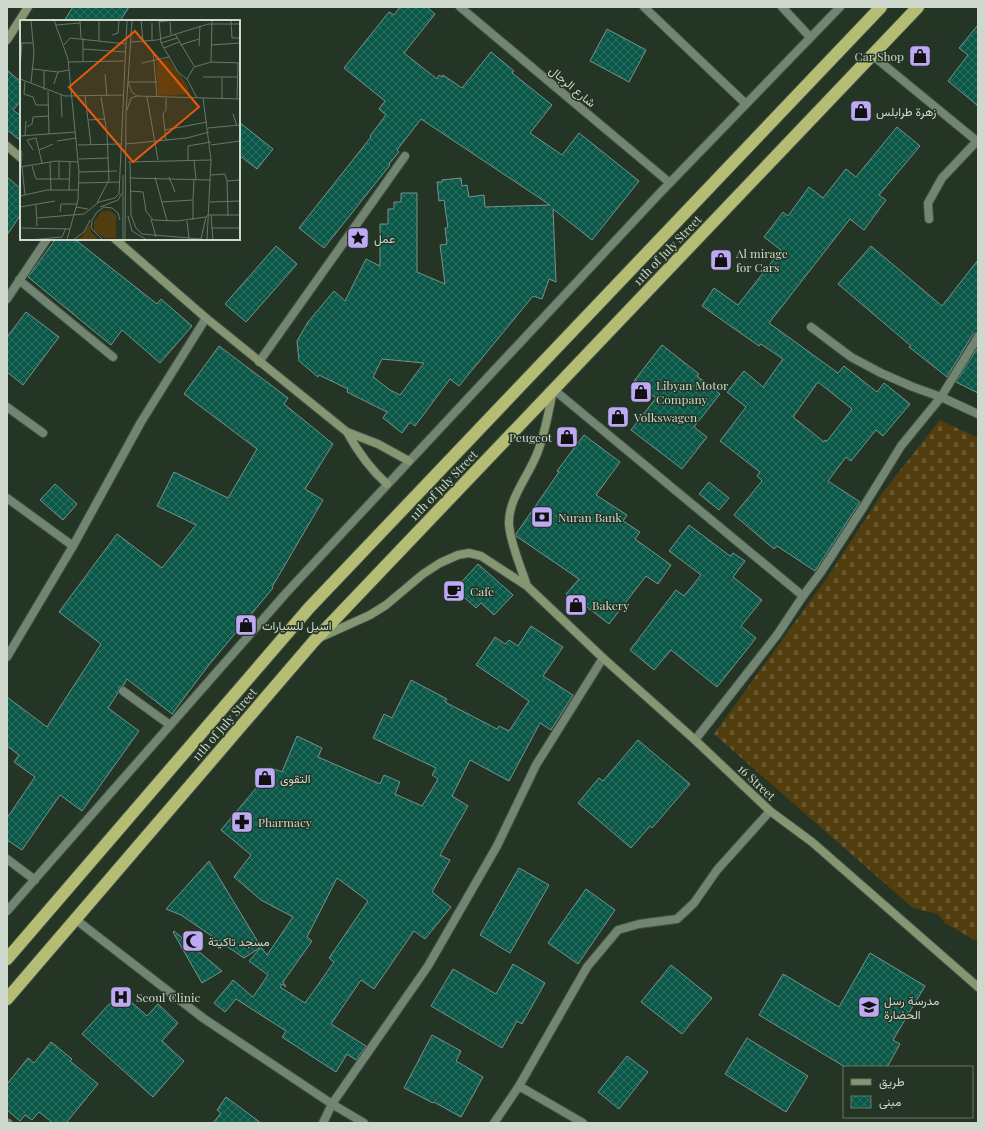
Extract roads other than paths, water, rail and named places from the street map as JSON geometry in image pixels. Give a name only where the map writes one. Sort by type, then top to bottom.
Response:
[{"type":"highway","name":"11th of July Street","points":[[7,959],[309,608],[881,7]]},
{"type":"highway","name":"11th of July Street","points":[[7,999],[314,641],[918,7]]},
{"type":"street","points":[[7,40],[28,7]]},
{"type":"street","name":"شارع الرجال","points":[[460,7],[670,183]]},
{"type":"street","points":[[644,7],[746,104]]},
{"type":"street","points":[[782,7],[810,38]]},
{"type":"street","points":[[7,911],[287,592],[670,183],[840,7]]},
{"type":"street","points":[[872,55],[977,141],[942,178],[928,203],[929,219]]},
{"type":"street","points":[[7,146],[20,157]]},
{"type":"street","points":[[259,362],[405,156]]},
{"type":"street","points":[[7,299],[45,240]]},
{"type":"street","points":[[116,240],[206,318],[347,432],[378,444],[409,461]]},
{"type":"street","points":[[19,280],[112,357]]},
{"type":"street","points":[[7,657],[73,546],[141,422],[206,318]]},
{"type":"street","points":[[811,327],[851,357],[880,373],[941,397],[978,414]]},
{"type":"street","points":[[694,740],[777,635],[860,513],[900,446],[941,397],[978,336]]},
{"type":"street","points":[[527,586],[511,538],[509,524],[510,510],[536,456],[544,435],[553,390],[803,596]]},
{"type":"street","points":[[7,407],[43,433]]},
{"type":"street","points":[[347,432],[364,460],[374,473],[387,484]]},
{"type":"street","points":[[7,498],[73,546]]},
{"type":"street","name":"16 Street","points":[[314,641],[370,615],[402,593],[423,574],[440,563],[469,553],[481,556],[527,586],[770,811],[812,842],[978,987]]},
{"type":"street","points":[[323,1123],[332,1104],[428,966],[497,846],[536,765],[603,658]]},
{"type":"street","points":[[123,691],[170,725]]},
{"type":"street","points":[[494,1123],[519,1086],[587,967],[618,930],[638,924],[677,920],[694,903],[717,870],[770,811]]},
{"type":"street","points":[[7,859],[35,880]]},
{"type":"street","points":[[75,919],[203,1018],[332,1104],[364,1123]]},
{"type":"street","points":[[519,1086],[583,1123]]},
{"type":"place","name":"Car Shop","points":[[920,56]]},
{"type":"place","name":"زهرة طرابلس","points":[[861,111]]},
{"type":"place","name":"عمل","points":[[358,238]]},
{"type":"place","name":"Al mirage for Cars","points":[[721,260]]},
{"type":"place","name":"Libyan Motor Company","points":[[641,392]]},
{"type":"place","name":"Volkswagen","points":[[618,417]]},
{"type":"place","name":"Peugeot","points":[[567,437]]},
{"type":"place","name":"Nuran Bank","points":[[542,517]]},
{"type":"place","name":"Cafe","points":[[454,591]]},
{"type":"place","name":"Bakery","points":[[576,605]]},
{"type":"place","name":"اسيل للسيارات","points":[[246,625]]},
{"type":"place","name":"التقوى","points":[[265,778]]},
{"type":"place","name":"Pharmacy","points":[[242,822]]},
{"type":"place","name":"مسجد تاكيتة","points":[[193,941]]},
{"type":"place","name":"Seoul Clinic","points":[[121,997]]},
{"type":"place","name":"مدرسة رسل الحضارة","points":[[869,1007]]}]
